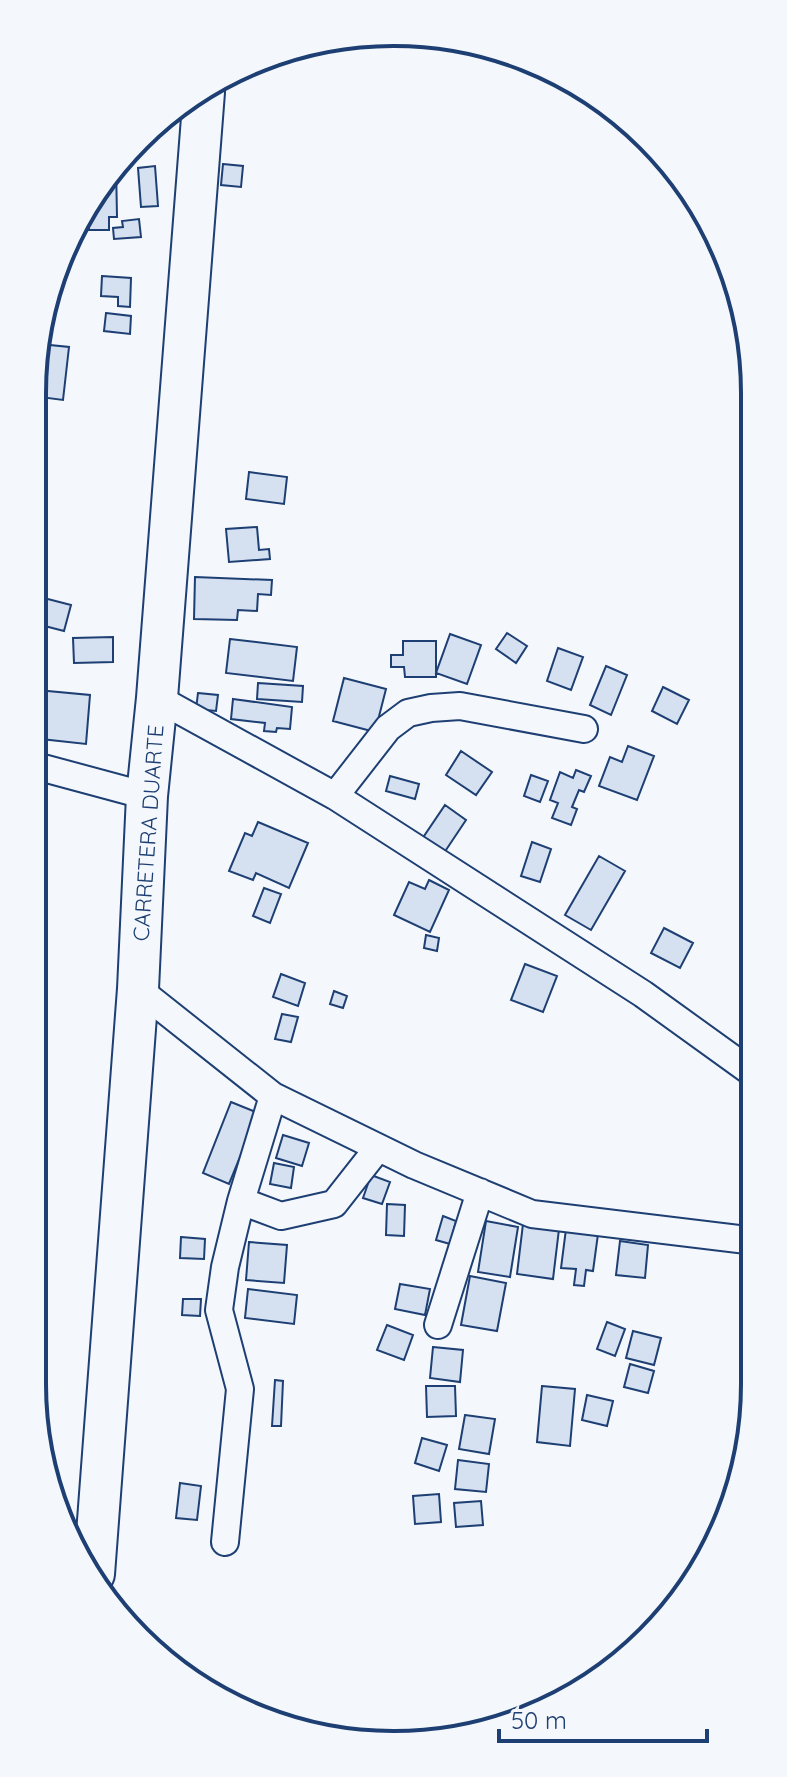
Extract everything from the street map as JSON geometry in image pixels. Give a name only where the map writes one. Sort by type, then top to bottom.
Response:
[{"type":"main road","name":"CARRETERA DUARTE","points":[[95,1560],[138,989],[147,796],[203,103]]},
{"type":"street","points":[[157,698],[335,796],[643,994],[741,1065]]},
{"type":"street","points":[[335,796],[388,728],[408,713],[460,706],[584,729]]},
{"type":"street","points":[[46,769],[147,796]]},
{"type":"street","points":[[138,989],[273,1096],[414,1165],[532,1214],[741,1239]]},
{"type":"street","points":[[225,1542],[240,1389],[219,1310],[225,1267],[241,1201],[273,1096]]},
{"type":"street","points":[[241,1201],[281,1216],[334,1204],[378,1148]]},
{"type":"street","points":[[438,1325],[480,1192]]},
{"type":"building","points":[[223,164],[243,166],[241,187],[221,185]]},
{"type":"building","points":[[155,166],[158,206],[141,207],[138,168]]},
{"type":"building","points":[[116,184],[117,217],[109,217],[109,230],[89,230]]},
{"type":"building","points":[[139,219],[141,237],[114,239],[113,228],[123,227],[122,221]]},
{"type":"building","points":[[102,276],[131,278],[130,307],[118,306],[118,297],[101,296]]},
{"type":"building","points":[[106,313],[131,316],[130,334],[104,331]]},
{"type":"building","points":[[50,345],[69,347],[63,400],[46,398]]},
{"type":"building","points":[[249,472],[287,477],[284,504],[246,499]]},
{"type":"building","points":[[257,527],[259,550],[269,549],[270,559],[229,562],[226,529]]},
{"type":"building","points":[[195,577],[272,580],[271,595],[258,594],[257,611],[238,610],[237,620],[194,619]]},
{"type":"building","points":[[46,599],[71,605],[64,631],[46,626]]},
{"type":"building","points":[[507,633],[527,646],[516,663],[496,649]]},
{"type":"building","points":[[450,634],[481,645],[467,684],[436,673]]},
{"type":"building","points":[[113,637],[113,662],[74,663],[73,638]]},
{"type":"building","points":[[230,639],[297,647],[293,681],[226,673]]},
{"type":"building","points":[[403,641],[436,641],[436,677],[405,677],[404,667],[391,667],[391,655],[403,655]]},
{"type":"building","points":[[558,648],[583,657],[571,690],[547,681]]},
{"type":"building","points":[[606,666],[627,675],[611,715],[590,705]]},
{"type":"building","points":[[344,678],[386,689],[375,732],[333,721]]},
{"type":"building","points":[[258,683],[303,686],[302,702],[257,699]]},
{"type":"building","points":[[663,687],[689,700],[677,724],[652,711]]},
{"type":"building","points":[[46,691],[90,695],[86,744],[46,740]]},
{"type":"building","points":[[198,693],[218,695],[216,711],[196,709]]},
{"type":"building","points":[[233,699],[292,707],[290,729],[264,731],[265,723],[231,719]]},
{"type":"building","points":[[628,746],[654,756],[637,800],[599,786],[610,757],[622,762]]},
{"type":"building","points":[[461,751],[492,772],[476,795],[446,775]]},
{"type":"building","points":[[576,770],[591,776],[584,792],[579,790],[572,807],[577,809],[571,825],[552,818],[558,803],[550,800],[560,772],[573,778]]},
{"type":"building","points":[[531,775],[548,781],[540,802],[524,796]]},
{"type":"building","points":[[390,776],[419,784],[415,799],[386,791]]},
{"type":"building","points":[[445,805],[466,820],[440,859],[418,845]]},
{"type":"building","points":[[258,822],[308,843],[289,888],[256,873],[253,880],[229,871],[245,833],[252,836]]},
{"type":"building","points":[[532,842],[551,849],[540,882],[521,876]]},
{"type":"building","points":[[599,856],[625,871],[591,930],[565,915]]},
{"type":"building","points":[[429,880],[449,890],[430,932],[394,915],[409,882],[425,889]]},
{"type":"building","points":[[264,888],[281,894],[270,923],[253,916]]},
{"type":"building","points":[[664,928],[693,943],[680,968],[651,953]]},
{"type":"building","points":[[426,935],[439,938],[437,951],[424,948]]},
{"type":"building","points":[[525,964],[557,976],[543,1012],[511,1000]]},
{"type":"building","points":[[281,974],[305,983],[298,1006],[273,997]]},
{"type":"building","points":[[334,991],[347,996],[343,1008],[330,1004]]},
{"type":"building","points":[[282,1014],[298,1017],[291,1042],[275,1039]]},
{"type":"building","points":[[231,1102],[258,1113],[229,1184],[203,1173]]},
{"type":"building","points":[[283,1135],[309,1143],[302,1166],[276,1158]]},
{"type":"building","points":[[274,1163],[294,1167],[291,1188],[270,1184]]},
{"type":"building","points":[[371,1175],[390,1182],[382,1204],[363,1198]]},
{"type":"building","points":[[387,1204],[405,1205],[404,1236],[386,1235]]},
{"type":"building","points":[[443,1216],[456,1221],[450,1244],[436,1240]]},
{"type":"building","points":[[486,1221],[518,1227],[510,1277],[478,1272]]},
{"type":"building","points":[[523,1224],[559,1229],[553,1279],[517,1274]]},
{"type":"building","points":[[566,1229],[598,1234],[593,1271],[586,1270],[584,1286],[574,1285],[576,1269],[561,1268]]},
{"type":"building","points":[[181,1237],[205,1239],[204,1259],[180,1258]]},
{"type":"building","points":[[620,1241],[648,1245],[645,1278],[616,1275]]},
{"type":"building","points":[[249,1242],[287,1245],[284,1283],[246,1280]]},
{"type":"building","points":[[470,1276],[506,1283],[497,1331],[461,1325]]},
{"type":"building","points":[[400,1284],[430,1289],[425,1315],[395,1309]]},
{"type":"building","points":[[248,1289],[297,1295],[294,1324],[245,1318]]},
{"type":"building","points":[[183,1299],[201,1299],[200,1316],[182,1315]]},
{"type":"building","points":[[607,1322],[625,1329],[615,1356],[597,1349]]},
{"type":"building","points":[[387,1325],[413,1335],[404,1360],[377,1350]]},
{"type":"building","points":[[633,1331],[661,1338],[654,1365],[626,1358]]},
{"type":"building","points":[[433,1347],[463,1350],[460,1382],[430,1378]]},
{"type":"building","points":[[630,1364],[654,1371],[648,1393],[624,1387]]},
{"type":"building","points":[[275,1380],[283,1381],[281,1426],[272,1426]]},
{"type":"building","points":[[426,1386],[455,1386],[456,1416],[427,1417]]},
{"type":"building","points":[[542,1386],[575,1389],[570,1446],[537,1442]]},
{"type":"building","points":[[587,1395],[613,1401],[607,1426],[582,1420]]},
{"type":"building","points":[[465,1415],[495,1419],[489,1454],[459,1449]]},
{"type":"building","points":[[422,1438],[447,1445],[439,1471],[415,1463]]},
{"type":"building","points":[[458,1460],[489,1464],[486,1492],[455,1489]]},
{"type":"building","points":[[180,1483],[201,1486],[197,1520],[176,1518]]},
{"type":"building","points":[[439,1494],[441,1522],[415,1524],[413,1496]]},
{"type":"building","points":[[481,1501],[483,1525],[456,1527],[454,1503]]}]
